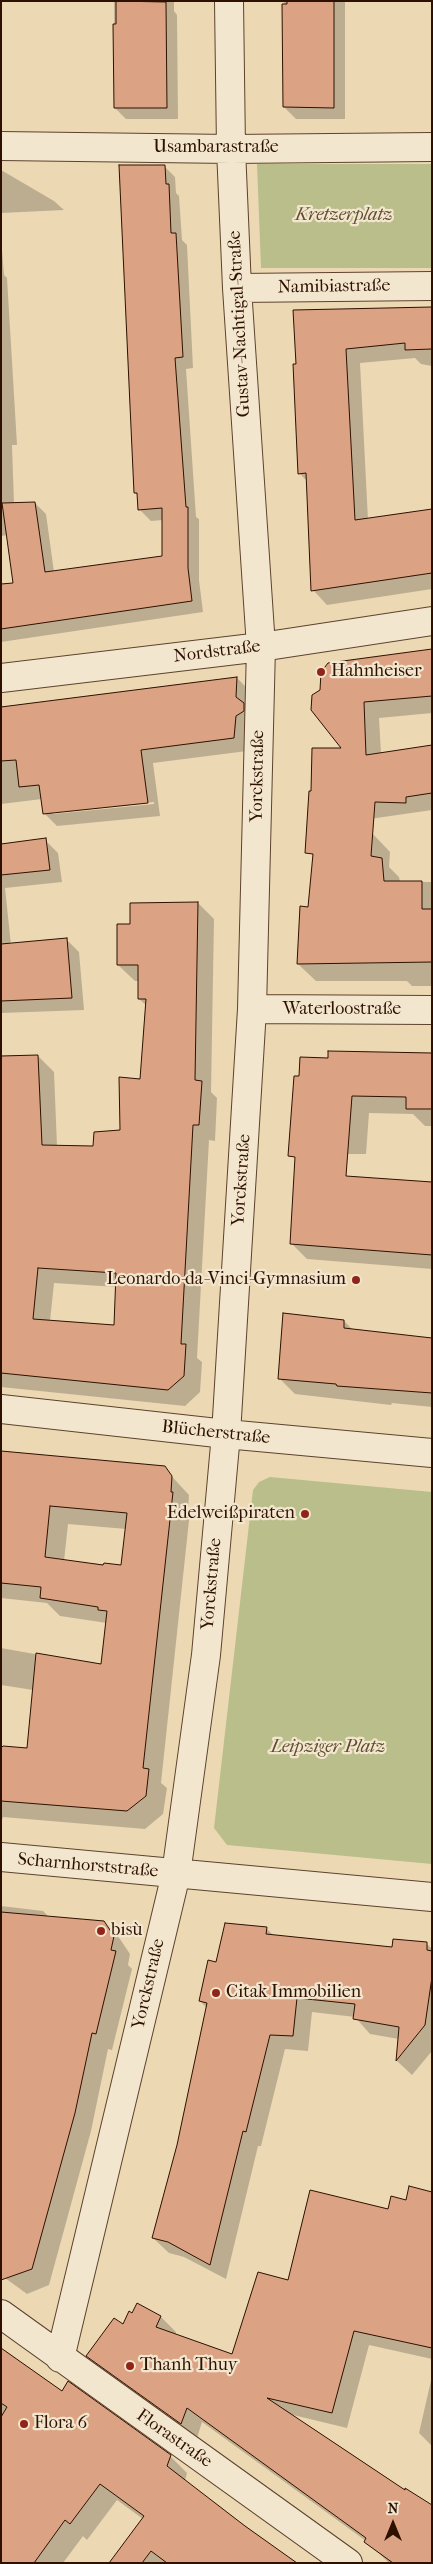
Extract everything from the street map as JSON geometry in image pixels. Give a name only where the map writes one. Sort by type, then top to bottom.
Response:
[{"type":"street","name":"Gustav-Nachtigal-Straße","points":[[229,1],[231,148],[236,288],[261,646]]},
{"type":"street","name":"Usambarastraße","points":[[1,146],[432,147]]},
{"type":"street","name":"Namibiastraße","points":[[236,288],[432,286]]},
{"type":"street","name":"Nordstraße","points":[[1,678],[261,646],[432,621]]},
{"type":"street","name":"Yorckstraße","points":[[60,2358],[176,1874],[206,1656],[226,1434],[252,1009],[261,646]]},
{"type":"street","name":"Waterloostraße","points":[[252,1009],[432,1010]]},
{"type":"street","name":"Blücherstraße","points":[[1,1409],[226,1434],[432,1453]]},
{"type":"street","name":"Scharnhorststraße","points":[[1,1858],[176,1874]]},
{"type":"street","points":[[176,1874],[432,1897]]},
{"type":"street","name":"Florastraße","points":[[1,2314],[348,2563]]},
{"type":"green space","name":"Kretzerplatz","points":[[257,164],[432,164],[432,268],[261,268]]},
{"type":"green space","name":"Leipziger Platz","points":[[270,1477],[432,1492],[432,1864],[227,1845],[214,1828],[253,1490],[259,1482]]},
{"type":"building","points":[[116,1],[166,2],[167,108],[114,108],[113,24],[116,24]]},
{"type":"building","points":[[287,1],[334,1],[334,108],[283,107],[282,4],[287,4]]},
{"type":"building","points":[[119,165],[165,165],[166,184],[169,184],[171,233],[176,233],[183,357],[175,358],[186,507],[188,507],[188,568],[192,601],[1,629],[1,584],[13,583],[2,503],[35,502],[45,572],[162,556],[162,508],[138,510],[137,493],[134,493]]},
{"type":"building","points":[[432,307],[432,349],[405,350],[405,343],[346,349],[355,520],[432,509],[432,573],[311,591],[306,473],[298,474],[293,364],[296,364],[293,310]]},
{"type":"building","points":[[432,649],[432,696],[364,702],[366,755],[432,745],[432,793],[406,797],[406,803],[375,802],[371,856],[382,858],[384,881],[422,881],[422,909],[432,909],[432,962],[297,964],[300,906],[308,907],[313,854],[305,853],[309,791],[311,791],[312,748],[341,748],[311,710],[312,695],[320,690],[321,672],[328,663]]},
{"type":"building","points":[[237,677],[236,697],[244,703],[244,711],[236,716],[234,738],[141,750],[148,803],[43,814],[39,785],[19,787],[16,760],[1,761],[1,707]]},
{"type":"building","points":[[46,838],[50,870],[1,875],[1,844]]},
{"type":"building","points":[[198,902],[195,1080],[202,1081],[199,1125],[193,1125],[181,1344],[186,1344],[184,1376],[168,1390],[1,1373],[1,1056],[38,1055],[42,1145],[93,1146],[94,1132],[120,1130],[119,1077],[140,1079],[146,999],[138,999],[138,965],[117,965],[117,924],[130,924],[130,903]],"holes":[[[38,1268],[116,1273],[114,1325],[33,1319]]]},
{"type":"building","points":[[67,938],[72,998],[1,1001],[1,944]]},
{"type":"building","points":[[328,1051],[432,1053],[432,1109],[406,1109],[406,1097],[352,1096],[346,1176],[432,1182],[432,1255],[290,1244],[295,1157],[288,1156],[294,1076],[299,1076],[300,1057],[328,1058]]},
{"type":"building","name":"Leonardo-da-Vinci-Gymnasium","points":[[283,1313],[344,1320],[344,1328],[432,1338],[432,1393],[337,1386],[336,1384],[278,1379]]},
{"type":"building","points":[[1,1451],[165,1466],[172,1476],[171,1492],[173,1492],[143,1768],[149,1769],[146,1796],[127,1811],[1,1801],[1,1748],[3,1746],[27,1748],[36,1653],[101,1664],[107,1611],[98,1610],[98,1607],[40,1598],[41,1587],[1,1583]],"holes":[[[50,1506],[127,1513],[121,1565],[104,1563],[103,1565],[45,1557]]]},
{"type":"building","points":[[1,1912],[104,1921],[114,1936],[111,1950],[116,1951],[96,2034],[92,2033],[75,2113],[32,2269],[1,2280]]},
{"type":"building","points":[[225,1923],[267,1927],[266,1934],[392,1947],[393,1939],[427,1942],[427,1950],[432,1951],[432,1977],[425,2025],[396,2061],[399,2027],[353,2019],[355,2004],[297,1998],[293,2036],[270,2035],[246,2132],[243,2131],[210,2265],[168,2242],[152,2238],[177,2145],[207,2003],[199,2001],[208,1960],[216,1962]]},
{"type":"building","points":[[409,2186],[432,2192],[432,2348],[354,2331],[332,2413],[267,2398],[405,2490],[405,2488],[432,2505],[432,2563],[393,2563],[364,2542],[366,2538],[187,2408],[181,2424],[86,2356],[114,2318],[123,2324],[129,2311],[132,2313],[137,2303],[161,2316],[156,2327],[232,2354],[258,2272],[288,2280],[310,2190],[388,2209],[391,2196],[406,2200]]},
{"type":"building","points":[[1,2348],[62,2391],[68,2381],[171,2455],[167,2466],[297,2563],[167,2563],[151,2551],[142,2563],[109,2563],[144,2516],[100,2484],[70,2524],[65,2520],[34,2563],[1,2563],[1,2417],[7,2407],[1,2403]]},
{"type":"place","name":"Hahnheiser","points":[[321,672]]},
{"type":"place","name":"Leonardo-da-Vinci-Gymnasium","points":[[356,1280]]},
{"type":"place","name":"Edelweißpiraten","points":[[305,1514]]},
{"type":"place","name":"bisù","points":[[101,1931]]},
{"type":"place","name":"Citak Immobilien","points":[[216,1993]]},
{"type":"place","name":"Thanh Thuy","points":[[130,2366]]},
{"type":"place","name":"Flora 6","points":[[24,2424]]}]
